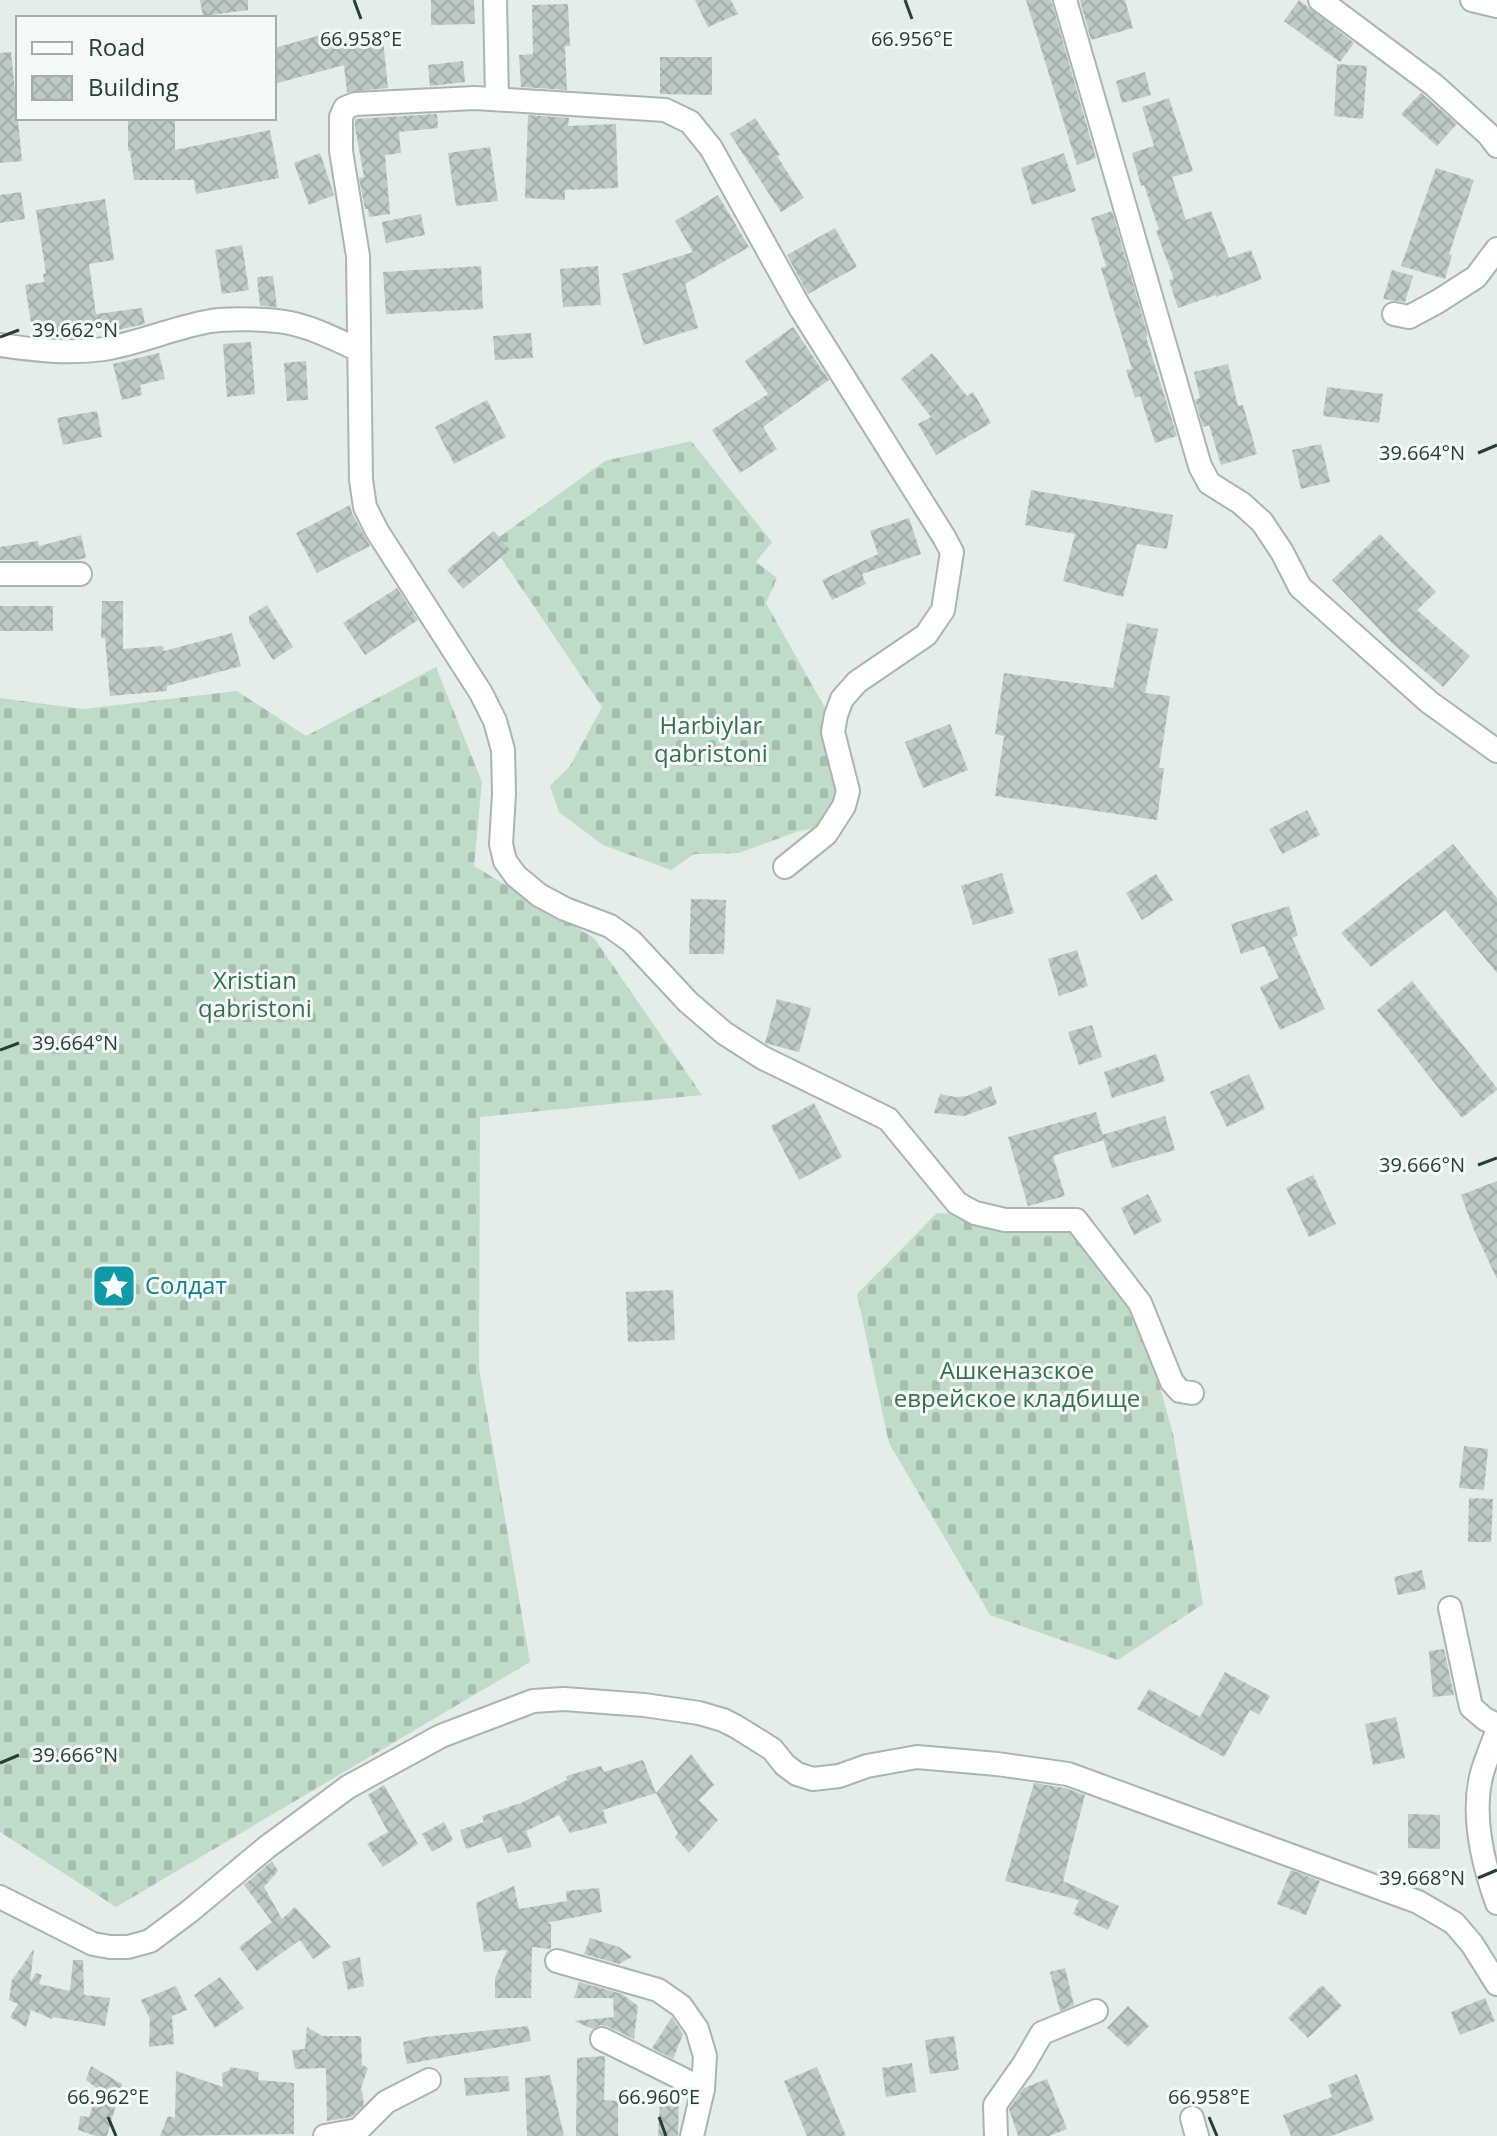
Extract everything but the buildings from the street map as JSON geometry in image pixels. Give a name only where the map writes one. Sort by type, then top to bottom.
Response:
[{"type":"street","points":[[495,0],[497,98]]},
{"type":"street","points":[[1065,0],[1200,466],[1209,483],[1241,503],[1262,522],[1300,587],[1429,702],[1497,751]]},
{"type":"street","points":[[1320,0],[1434,85],[1497,146]]},
{"type":"street","points":[[1472,0],[1497,6]]},
{"type":"street","points":[[785,867],[826,834],[844,806],[848,791],[833,732],[842,699],[857,682],[926,635],[943,610],[952,552],[944,537],[799,306],[711,148],[690,122],[665,110],[497,98],[370,103],[345,108],[341,117],[341,151],[358,256],[361,480],[365,507],[377,531],[481,693],[495,721],[503,750],[501,844],[505,861],[516,876],[539,895],[565,909],[610,926],[631,941],[688,1002],[737,1041],[763,1058],[888,1119],[957,1203],[975,1213],[1005,1220],[1076,1220],[1140,1303],[1172,1382],[1180,1391],[1192,1393]]},
{"type":"street","points":[[1394,314],[1409,317],[1437,302],[1476,277],[1497,249]]},
{"type":"street","points":[[0,345],[43,352],[102,349],[211,321],[240,320],[290,323],[359,350]]},
{"type":"street","points":[[0,574],[80,574]]},
{"type":"street","points":[[1450,1608],[1471,1707],[1497,1725]]},
{"type":"street","points":[[0,1897],[93,1944],[128,1947],[150,1941],[348,1787],[441,1736],[533,1701],[564,1699],[644,1705],[699,1713],[723,1720],[772,1749],[797,1774],[813,1779],[839,1776],[867,1766],[917,1757],[1068,1774],[1418,1902],[1454,1923],[1494,1974]]},
{"type":"street","points":[[1497,1732],[1481,1776],[1478,1814],[1491,1861],[1497,1903]]},
{"type":"street","points":[[557,1961],[658,1990],[681,2006],[697,2029],[705,2056],[703,2089],[692,2136]]},
{"type":"street","points":[[996,2136],[995,2105],[1042,2033],[1096,2011]]},
{"type":"street","points":[[602,2039],[703,2089]]},
{"type":"street","points":[[325,2136],[358,2130],[386,2102],[429,2080]]},
{"type":"green space","name":"Harbiylar qabristoni","points":[[691,441],[772,542],[756,562],[777,578],[766,603],[840,735],[835,825],[799,831],[739,853],[694,854],[671,870],[603,845],[559,812],[550,786],[570,766],[602,707],[491,543],[605,461]]},
{"type":"green space","name":"Xristian qabristoni","points":[[436,667],[482,782],[474,866],[594,938],[702,1095],[480,1117],[479,1368],[530,1662],[116,1907],[0,1832],[0,698],[83,709],[237,691],[306,736]]},
{"type":"green space","name":"Ашкеназское еврейское кладбище","points":[[937,1213],[1073,1220],[1134,1294],[1173,1434],[1203,1604],[1118,1660],[990,1615],[889,1443],[857,1294]]},
{"type":"place","name":"Солдат","points":[[114,1286]]}]
